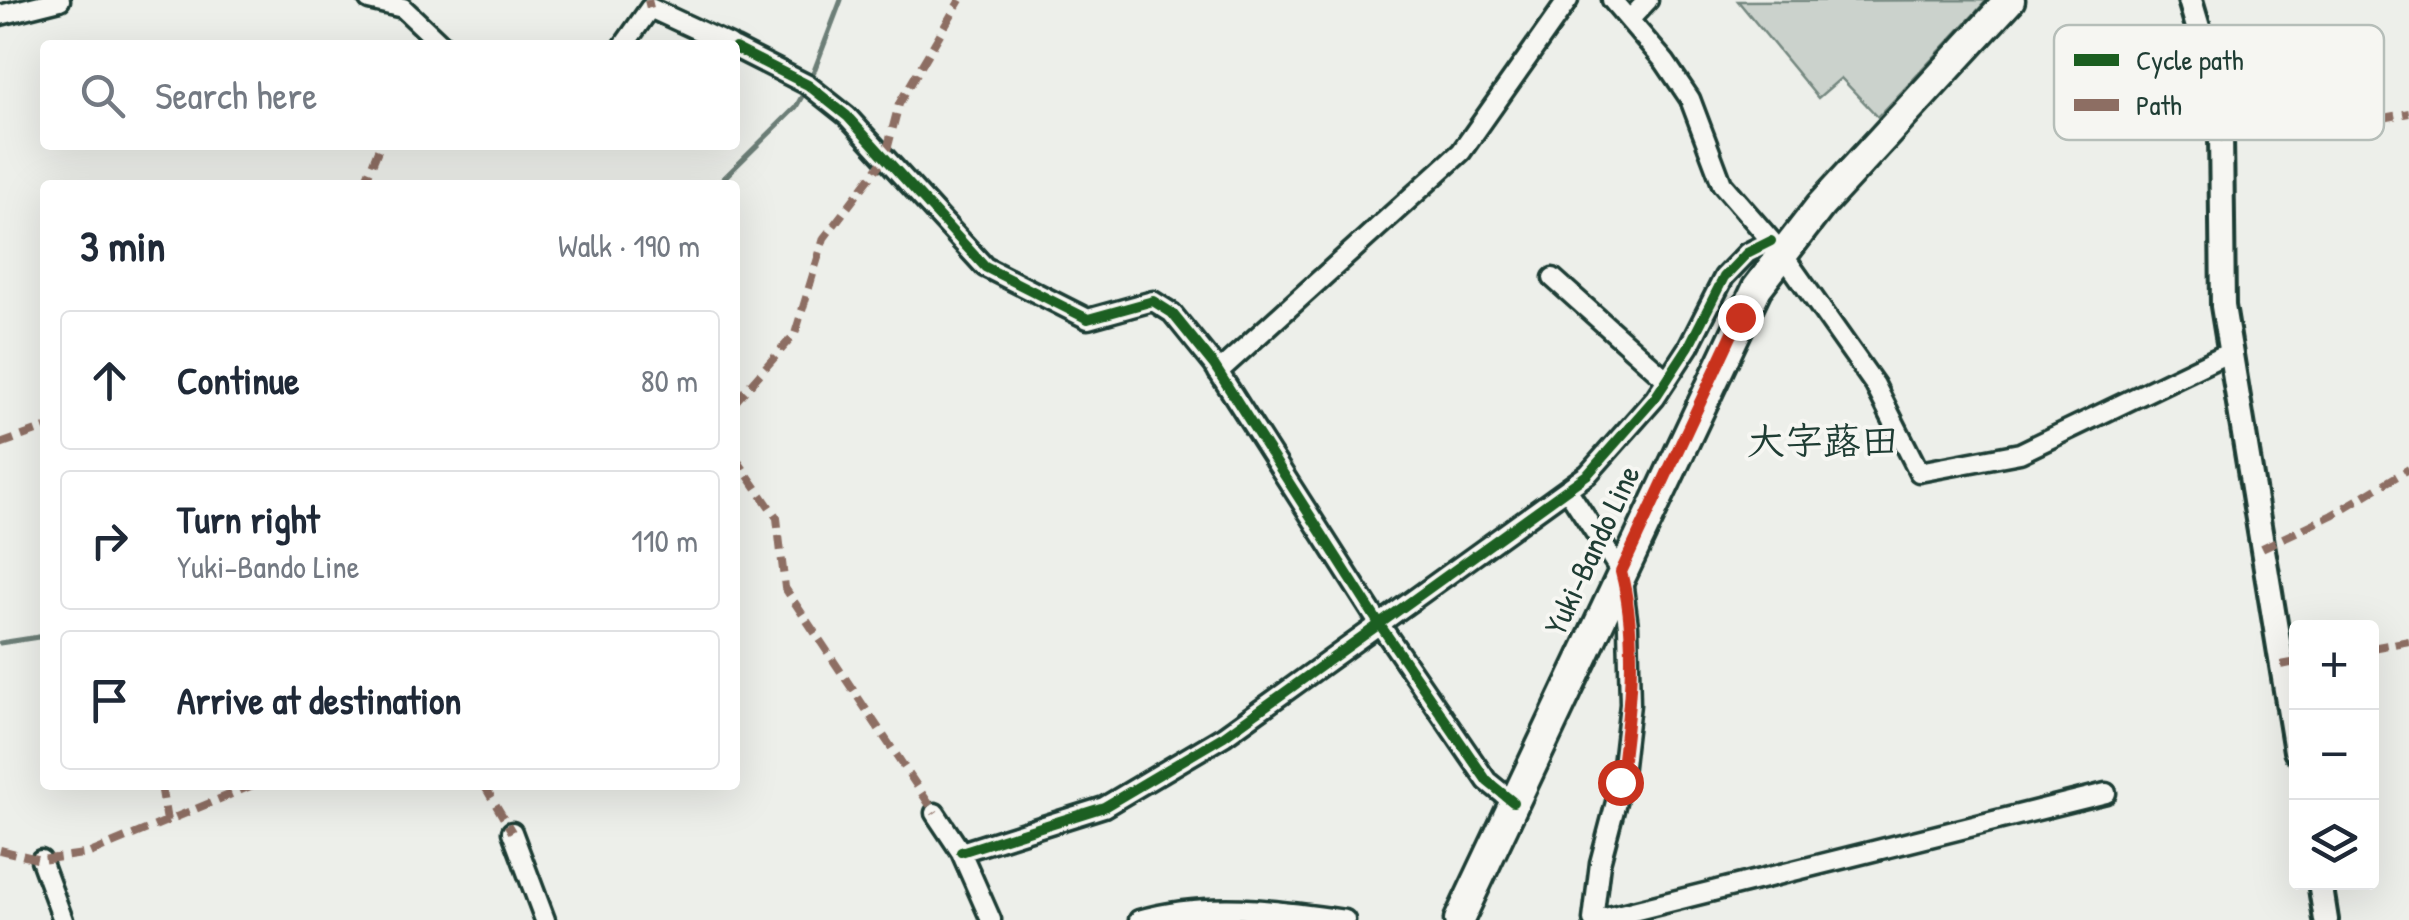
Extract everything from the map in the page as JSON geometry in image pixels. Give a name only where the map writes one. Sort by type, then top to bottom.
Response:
[{"type":"main road","name":"Yuki-Bando Line","points":[[1459,920],[1776,247],[2010,0]]},
{"type":"street","points":[[0,15],[60,0]]},
{"type":"street","points":[[369,0],[403,8],[437,40]]},
{"type":"street","points":[[1218,372],[1462,152],[1568,0]]},
{"type":"street","points":[[1612,0],[1690,100],[1713,170],[1776,247],[1875,385],[1919,472],[2020,453],[2230,352]]},
{"type":"street","points":[[1630,19],[1648,0]]},
{"type":"street","points":[[2190,0],[2198,25]]},
{"type":"street","points":[[628,40],[650,8],[719,40]]},
{"type":"street","points":[[740,50],[808,85],[846,116],[986,267],[1088,319],[1153,301],[1172,313],[1218,372],[1378,622],[1487,780],[1513,802]]},
{"type":"street","points":[[2221,140],[2221,254],[2230,352],[2289,710]]},
{"type":"street","points":[[960,852],[1104,807],[1224,736],[1588,474],[1666,380],[1724,277],[1747,254],[1776,247]]},
{"type":"street","points":[[1553,278],[1666,380]]},
{"type":"street","points":[[1567,489],[1621,572],[1626,591],[1630,704],[1620,782],[1600,863],[1595,920],[2106,794]]},
{"type":"street","points":[[934,812],[960,852],[991,920]]},
{"type":"street","points":[[512,832],[545,920]]},
{"type":"street","points":[[41,860],[63,920]]},
{"type":"street","points":[[2321,890],[2326,920]]},
{"type":"street","points":[[1140,920],[1173,910],[1265,909],[1345,920]]},
{"type":"shaded area","points":[[1987,0],[1878,117],[1841,78],[1818,98],[1738,1]]},
{"type":"waterway","points":[[811,79],[841,0]]},
{"type":"waterway","points":[[722,180],[796,107],[806,89]]},
{"type":"waterway","points":[[0,643],[40,637]]},
{"type":"marked path","points":[[648,0],[650,8]]},
{"type":"marked path","points":[[740,396],[795,334],[824,238],[885,158],[899,104],[960,0]]},
{"type":"marked path","points":[[2384,118],[2409,113]]},
{"type":"marked path","points":[[366,180],[378,150]]},
{"type":"marked path","points":[[0,444],[40,430]]},
{"type":"marked path","points":[[740,464],[777,518],[785,588],[935,813]]},
{"type":"marked path","points":[[2262,548],[2332,515],[2409,469]]},
{"type":"marked path","points":[[2379,647],[2409,641]]},
{"type":"marked path","points":[[2281,665],[2289,663]]},
{"type":"marked path","points":[[162,790],[167,821]]},
{"type":"marked path","points":[[0,850],[41,860],[90,853],[241,790]]},
{"type":"marked path","points":[[487,790],[512,832]]},
{"type":"cycle path","points":[[740,51],[808,85],[847,116],[985,267],[1088,319],[1153,301],[1172,313],[1214,365],[1378,622],[1487,781],[1513,802]]},
{"type":"cycle path","points":[[961,852],[1104,807],[1224,736],[1588,474],[1655,398],[1689,346],[1724,277],[1747,253],[1771,241]]},
{"type":"district","name":"大字蕗田","points":[[1823,441]]},
{"type":"route","points":[[1620,782],[1630,704],[1626,591],[1621,572],[1740,317]]}]
